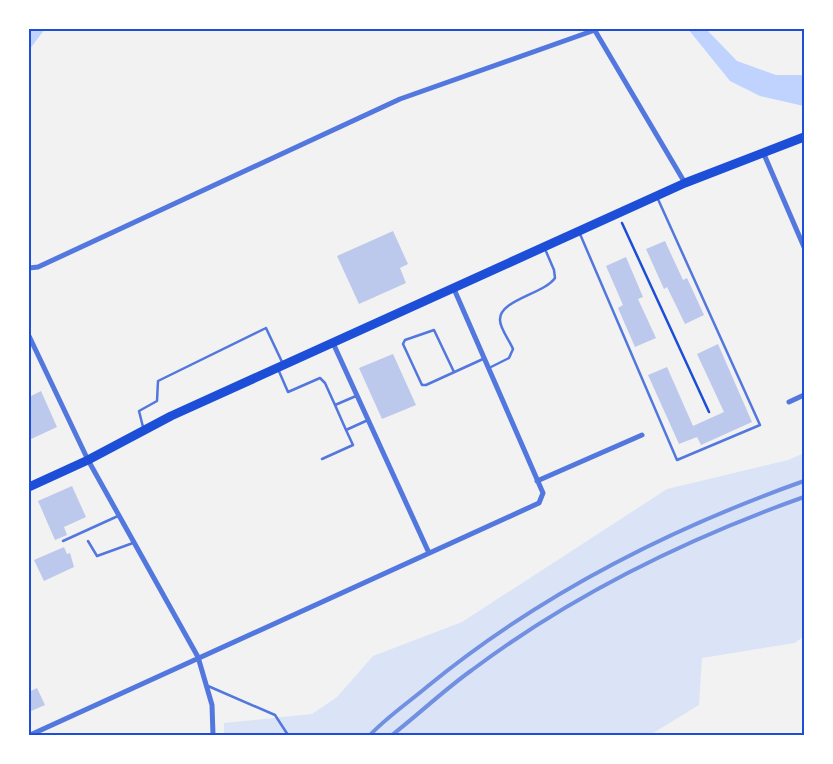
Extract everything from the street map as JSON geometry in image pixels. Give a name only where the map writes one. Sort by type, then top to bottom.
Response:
[{"type":"main road","points":[[29,487],[280,367],[685,183],[804,137]]},
{"type":"street","points":[[29,268],[38,268],[400,99],[594,29],[685,183]]},
{"type":"street","points":[[763,152],[804,247]]},
{"type":"street","points":[[30,735],[539,503],[543,492],[454,289]]},
{"type":"street","points":[[29,336],[88,460],[198,657],[212,705],[213,735]]},
{"type":"street","points":[[333,343],[429,553]]},
{"type":"street","points":[[789,402],[804,396]]},
{"type":"street","points":[[537,480],[642,435]]},
{"type":"lane","points":[[579,232],[677,460],[760,425],[657,196]]},
{"type":"lane","points":[[488,368],[509,358],[514,349],[500,320],[502,310],[510,304],[549,286],[555,278],[554,270],[545,248]]},
{"type":"lane","points":[[144,431],[139,411],[157,401],[158,380],[266,328],[288,392],[320,378],[325,383],[353,445],[322,459]]},
{"type":"lane","points":[[454,372],[434,330],[405,340],[403,344],[422,385],[426,385],[454,372],[484,358]]},
{"type":"lane","points":[[335,405],[357,396]]},
{"type":"lane","points":[[346,430],[368,420]]},
{"type":"lane","points":[[63,541],[118,516]]},
{"type":"lane","points":[[88,541],[96,556],[134,543]]},
{"type":"lane","points":[[208,686],[275,715],[288,735]]},
{"type":"path","points":[[618,215],[710,412]]},
{"type":"shaded area","points":[[804,453],[804,636],[795,643],[702,658],[699,705],[650,735],[224,735],[224,723],[312,714],[337,697],[373,656],[462,622],[667,489],[788,460]]},
{"type":"water","points":[[29,29],[45,29],[29,50]]},
{"type":"water","points":[[688,29],[706,29],[737,61],[776,75],[804,75],[804,106],[760,96],[730,81]]},
{"type":"building","points":[[393,231],[408,264],[400,268],[406,283],[359,304],[337,256]]},
{"type":"building","points":[[665,241],[683,280],[687,278],[704,315],[685,324],[667,287],[664,289],[646,249]]},
{"type":"building","points":[[626,257],[643,297],[638,299],[656,338],[635,347],[618,308],[623,305],[606,266]]},
{"type":"building","points":[[718,344],[752,422],[701,445],[697,437],[679,444],[648,375],[667,367],[693,426],[724,412],[697,354]]},
{"type":"building","points":[[393,354],[416,405],[382,419],[359,368]]},
{"type":"building","points":[[41,391],[57,427],[29,440],[29,397]]},
{"type":"building","points":[[72,486],[86,517],[64,527],[67,535],[55,540],[38,501]]},
{"type":"building","points":[[64,547],[67,554],[70,553],[74,567],[44,581],[34,560]]},
{"type":"building","points":[[37,688],[45,705],[29,712],[29,692]]},
{"type":"railway","points":[[370,735],[470,653],[560,594],[607,567],[704,520],[804,481]]},
{"type":"railway","points":[[392,735],[472,670],[549,617],[590,593],[673,550],[760,513],[804,497]]}]
